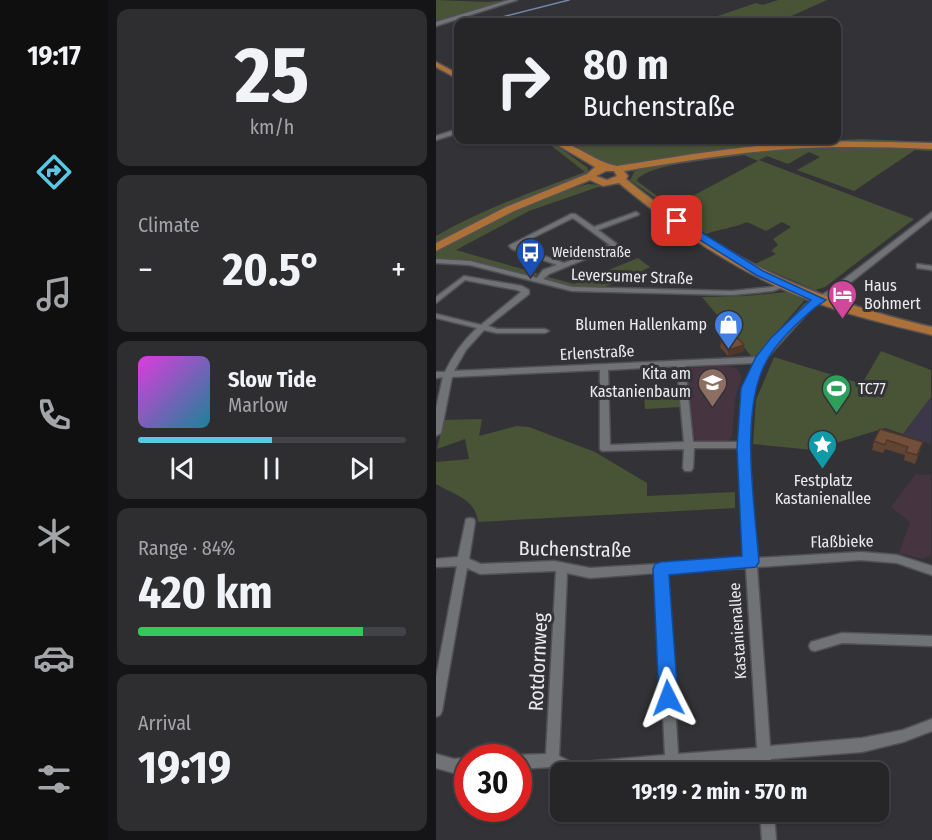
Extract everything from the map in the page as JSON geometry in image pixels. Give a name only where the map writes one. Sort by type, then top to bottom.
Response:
[{"type":"main road","points":[[436,64],[454,75]]},
{"type":"main road","points":[[559,144],[572,152],[596,174],[618,176],[640,196],[736,259],[784,285],[820,300],[931,331]]},
{"type":"main road","points":[[436,248],[491,217],[596,174],[618,176],[666,161],[789,146],[866,144],[931,147]]},
{"type":"street","points":[[456,18],[514,0]]},
{"type":"street","points":[[436,24],[454,18]]},
{"type":"street","points":[[436,138],[454,132]]},
{"type":"street","points":[[594,229],[636,214]]},
{"type":"street","name":"Kastanienallee","points":[[764,762],[744,445],[746,399],[752,377],[760,360],[808,307],[833,292],[931,214]]},
{"type":"street","points":[[538,281],[546,272],[564,265],[615,245],[573,215],[512,246],[564,265]]},
{"type":"street","name":"Leversumer Straße","points":[[436,261],[470,263],[572,289],[732,293],[773,290],[784,285]]},
{"type":"street","points":[[920,266],[931,268]]},
{"type":"street","points":[[436,301],[464,278],[519,288],[526,292],[480,328],[465,345],[448,374],[436,433]]},
{"type":"street","points":[[436,316],[497,331],[545,331]]},
{"type":"street","name":"Erlenstraße","points":[[436,375],[760,360]]},
{"type":"street","points":[[681,363],[689,445],[688,468]]},
{"type":"street","points":[[604,367],[605,449],[744,445]]},
{"type":"street","points":[[436,711],[461,561],[470,522]]},
{"type":"street","name":"Flaßbieke","points":[[750,562],[839,556],[880,557],[897,559],[931,571]]},
{"type":"street","name":"Buchenstraße","points":[[436,563],[461,561],[481,569],[562,567],[590,573],[750,562]]},
{"type":"street","name":"Rotdornweg","points":[[552,760],[562,567]]},
{"type":"street","points":[[661,569],[672,762]]},
{"type":"street","points":[[815,646],[842,638],[931,641]]},
{"type":"street","points":[[685,762],[862,745],[903,736],[931,725]]},
{"type":"street","points":[[532,761],[552,760],[556,762]]},
{"type":"street","points":[[436,761],[454,766]]},
{"type":"street","points":[[768,822],[769,840]]},
{"type":"shaded area","name":"Kita am Kastanienbaum","points":[[726,366],[737,369],[742,377],[735,399],[732,437],[726,443],[699,442],[693,437],[686,371],[690,368]]},
{"type":"shaded area","points":[[931,397],[931,444],[903,435]]},
{"type":"shaded area","points":[[916,474],[931,475],[931,555],[923,559],[899,553],[910,522],[891,507]]},
{"type":"green space","points":[[436,0],[487,2],[511,0],[436,23]]},
{"type":"green space","points":[[778,0],[827,0],[787,18],[712,18],[756,3],[763,5]]},
{"type":"green space","points":[[841,140],[931,142],[932,145],[841,143]]},
{"type":"green space","points":[[549,144],[555,144],[588,168],[587,175],[496,212],[436,244],[436,236],[472,217],[585,172]]},
{"type":"green space","points":[[564,144],[814,144],[623,167],[603,165]]},
{"type":"green space","points":[[847,145],[931,148],[931,151],[915,150],[854,191],[797,170],[820,157],[809,152],[788,164],[767,156],[759,160],[914,219],[825,287],[815,290],[755,264],[776,254],[771,251],[778,245],[773,239],[791,227],[782,222],[766,231],[747,222],[706,234],[630,180],[635,171],[688,160],[741,153]],"holes":[[[744,155],[758,161],[672,207],[637,181],[638,178],[659,168],[688,162]]]},
{"type":"green space","points":[[588,184],[614,186],[598,187],[529,211],[456,250],[539,274],[535,276],[467,259],[436,259],[436,252],[491,221],[529,204]]},
{"type":"green space","points":[[638,258],[650,267],[608,286],[572,288],[543,279],[545,276],[574,284]]},
{"type":"green space","points":[[786,292],[804,300],[803,302],[757,355],[752,357],[702,297],[746,296]]},
{"type":"green space","name":"TC77","points":[[881,351],[931,370],[931,397],[903,434],[885,428],[813,450],[753,444],[756,400],[774,357],[862,384]]},
{"type":"green space","points":[[680,391],[681,407],[645,409],[644,393]]},
{"type":"green space","points":[[482,419],[479,436],[517,426],[529,427],[595,452],[647,483],[647,496],[735,492],[735,508],[478,522],[473,507],[468,502],[436,484],[436,462],[469,459],[465,439],[437,449],[444,420]]},
{"type":"building","points":[[736,336],[744,345],[728,350],[721,341]]},
{"type":"building","points":[[880,429],[923,442],[917,455],[906,452],[908,447],[887,440],[885,445],[874,441]]},
{"type":"waterway","points":[[498,18],[569,0]]},
{"type":"place","name":"Weidenstraße","points":[[531,278]]},
{"type":"place","name":"Haus Bohmert","points":[[843,320]]},
{"type":"place","name":"Blumen Hallenkamp","points":[[728,350]]},
{"type":"place","name":"Kita am Kastanienbaum","points":[[712,408]]},
{"type":"place","name":"TC77","points":[[837,414]]},
{"type":"place","name":"Festplatz Kastanienallee","points":[[823,470]]},
{"type":"route","points":[[668,698],[661,569],[750,562],[744,448],[748,388],[760,360],[775,341],[808,307],[820,300],[759,273],[677,221]]}]
